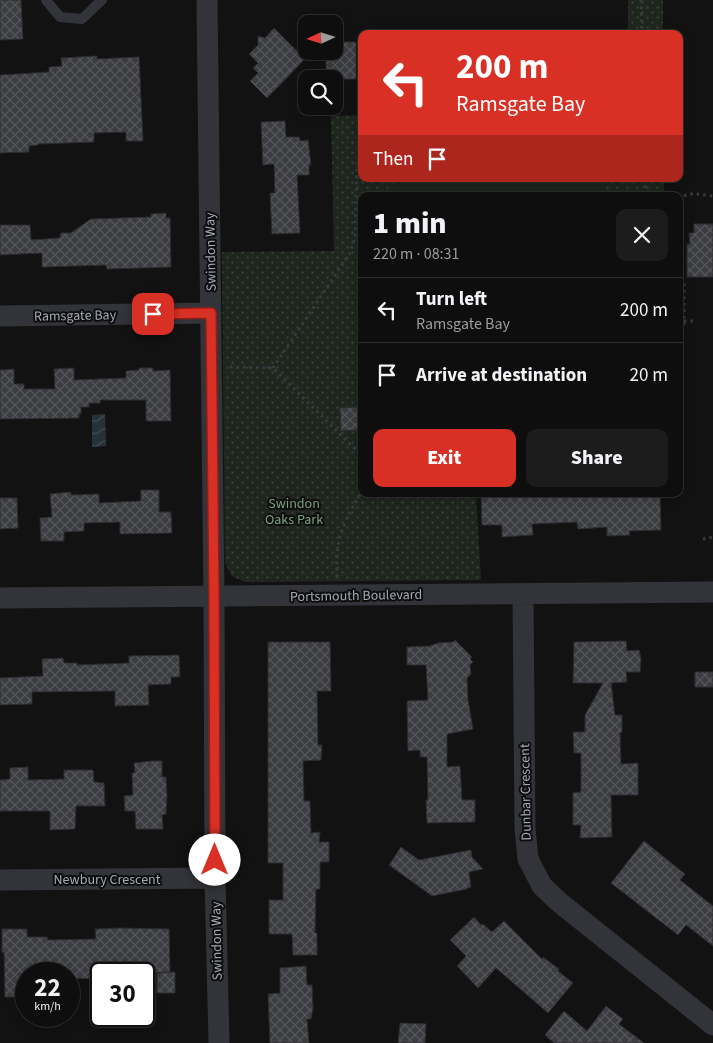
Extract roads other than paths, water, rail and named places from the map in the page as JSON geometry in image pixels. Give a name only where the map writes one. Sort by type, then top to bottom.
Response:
[{"type":"street","name":"Swindon Way","points":[[207,0],[212,366],[215,878],[219,1043]]},
{"type":"street","name":"Ramsgate Bay","points":[[0,316],[211,313]]},
{"type":"street","name":"Portsmouth Boulevard","points":[[0,598],[713,592]]},
{"type":"street","name":"Dunbar Crescent","points":[[523,594],[525,829],[528,859],[542,886],[558,902],[713,1025]]},
{"type":"street","name":"Newbury Crescent","points":[[0,880],[215,878]]},
{"type":"lane","points":[[46,0],[60,17],[82,20],[102,0]]},
{"type":"water","points":[[105,414],[106,446],[92,447],[92,415]]},
{"type":"park label","name":"Swindon Oaks Park","points":[[294,512]]}]
